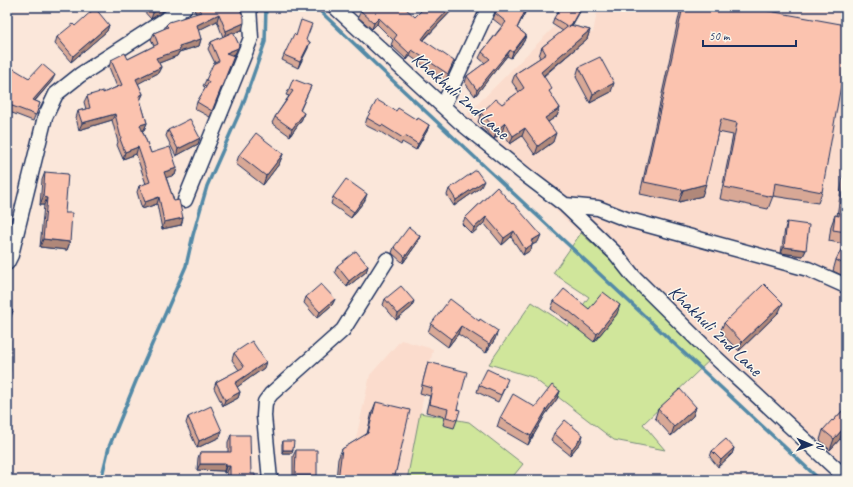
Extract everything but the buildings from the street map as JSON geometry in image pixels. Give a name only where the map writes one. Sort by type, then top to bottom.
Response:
[{"type":"street","points":[[7,262],[11,255],[45,117],[56,94],[80,75],[185,7]]},
{"type":"street","points":[[185,200],[250,38],[249,7]]},
{"type":"street","name":"Khakhuli 2nd Lane","points":[[335,7],[460,122],[565,205],[615,253],[634,277],[714,356],[846,478]]},
{"type":"street","points":[[443,106],[489,7]]},
{"type":"street","points":[[565,205],[598,208],[626,219],[808,269],[846,286]]},
{"type":"street","points":[[270,480],[264,416],[265,402],[271,394],[343,330],[387,260]]},
{"type":"shaded area","points":[[598,7],[846,7],[846,467],[816,437],[787,424],[460,122],[557,24],[593,33]]},
{"type":"shaded area","points":[[401,340],[433,349],[407,480],[347,480],[370,375]]},
{"type":"green space","points":[[581,233],[714,356],[643,424],[665,450],[614,440],[532,377],[489,364],[532,302],[568,326],[589,297],[553,273]]},
{"type":"green space","points":[[420,413],[469,422],[523,464],[510,480],[407,480]]},
{"type":"waterway","points":[[101,480],[109,447],[186,266],[207,186],[242,107],[265,42],[266,7]]},
{"type":"waterway","points":[[316,7],[820,480]]}]
